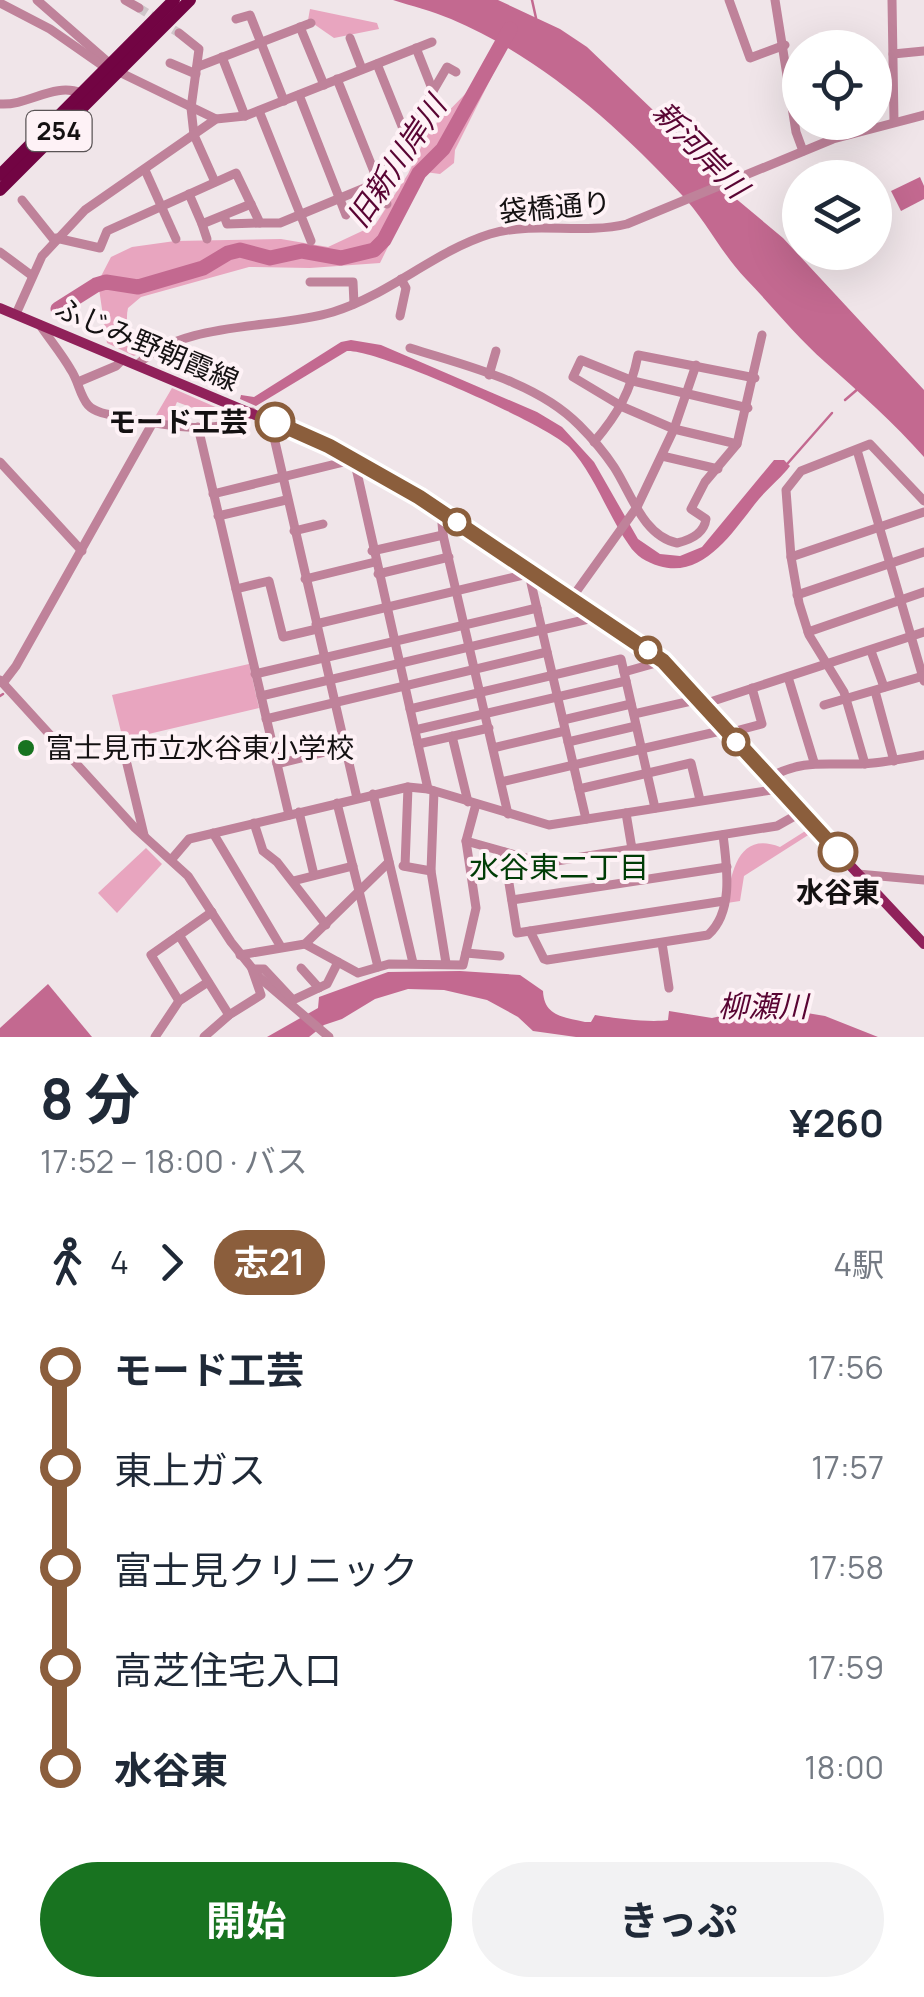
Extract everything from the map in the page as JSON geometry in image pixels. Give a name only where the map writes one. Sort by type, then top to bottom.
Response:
[{"type":"highway","name":"254","points":[[0,190],[174,0]]},
{"type":"highway","name":"254","points":[[0,175],[81,93],[190,0]]},
{"type":"main road","name":"ふじみ野朝霞線","points":[[0,308],[252,412],[352,458],[441,512],[663,661],[924,944]]},
{"type":"street","points":[[37,0],[111,68]]},
{"type":"street","points":[[125,0],[138,8]]},
{"type":"street","points":[[729,0],[750,58],[782,46]]},
{"type":"street","points":[[775,0],[782,32]]},
{"type":"street","points":[[892,0],[894,121]]},
{"type":"street","points":[[0,2],[111,68],[216,119],[245,116],[432,42]]},
{"type":"street","points":[[236,19],[250,15],[284,101]]},
{"type":"street","points":[[170,63],[196,71],[306,26],[324,85]]},
{"type":"street","points":[[179,33],[196,45],[191,108],[194,135],[215,182]]},
{"type":"street","points":[[350,38],[362,70]]},
{"type":"street","points":[[416,48],[433,91]]},
{"type":"street","points":[[893,54],[924,51]]},
{"type":"street","points":[[222,58],[245,116]]},
{"type":"street","points":[[377,64],[406,136]]},
{"type":"street","points":[[224,216],[227,224],[280,223],[379,182],[448,67],[456,72]]},
{"type":"street","points":[[338,79],[388,204]]},
{"type":"street","points":[[0,104],[68,88],[81,93]]},
{"type":"street","points":[[299,95],[346,216]]},
{"type":"street","points":[[259,111],[311,241]]},
{"type":"street","name":"袋橋通り","points":[[137,364],[151,353],[190,336],[324,314],[354,304],[491,234],[611,228],[802,151],[924,115]]},
{"type":"street","points":[[16,314],[31,275],[55,239],[85,210],[216,119]]},
{"type":"street","points":[[799,140],[802,151]]},
{"type":"street","points":[[144,170],[176,239]]},
{"type":"street","points":[[22,200],[55,239],[100,248],[107,230],[236,173],[260,223]]},
{"type":"street","points":[[188,194],[207,239]]},
{"type":"street","points":[[202,224],[251,204]]},
{"type":"street","points":[[0,252],[31,275]]},
{"type":"street","points":[[400,316],[406,288],[402,279]]},
{"type":"street","points":[[310,282],[353,282],[354,304]]},
{"type":"street","points":[[40,324],[92,408],[152,424],[198,427],[244,420],[252,412]]},
{"type":"street","points":[[410,348],[489,374],[552,405],[576,422],[619,475],[634,511],[670,542],[696,536],[709,522],[691,510],[705,482],[737,444],[762,335]]},
{"type":"street","points":[[489,374],[496,351]]},
{"type":"street","points":[[594,442],[623,407],[638,355],[754,378]]},
{"type":"street","points":[[78,382],[124,359]]},
{"type":"street","points":[[737,444],[674,430],[623,407],[573,377],[582,360],[633,381],[748,408]]},
{"type":"street","points":[[570,599],[634,511],[674,430],[696,365]]},
{"type":"street","points":[[270,420],[358,798]]},
{"type":"street","points":[[152,424],[5,685],[145,838],[188,876],[260,978],[329,1037]]},
{"type":"street","points":[[198,427],[277,764],[314,875]]},
{"type":"street","points":[[865,764],[847,698],[808,632],[797,596],[786,490],[801,471],[870,444],[924,501]]},
{"type":"street","points":[[824,705],[923,674],[857,450]]},
{"type":"street","points":[[662,456],[718,469]]},
{"type":"street","points":[[213,494],[352,458],[431,790],[431,870],[446,962]]},
{"type":"street","points":[[0,462],[82,550]]},
{"type":"street","points":[[218,516],[286,500]]},
{"type":"street","points":[[441,512],[448,558],[508,814]]},
{"type":"street","points":[[791,557],[924,512]]},
{"type":"street","points":[[294,530],[323,524]]},
{"type":"street","points":[[372,550],[443,535]]},
{"type":"street","points":[[797,596],[924,552]]},
{"type":"street","points":[[305,579],[448,558]]},
{"type":"street","points":[[236,589],[269,581],[283,637],[532,573],[586,818]]},
{"type":"street","points":[[808,632],[924,592]]},
{"type":"street","points":[[256,674],[537,608]]},
{"type":"street","points":[[261,696],[596,617]]},
{"type":"street","points":[[493,748],[565,731],[632,709],[702,701],[752,688],[924,632]]},
{"type":"street","points":[[871,651],[894,760]]},
{"type":"street","points":[[266,718],[547,652]]},
{"type":"street","points":[[410,709],[621,659],[655,808]]},
{"type":"street","points":[[415,730],[558,698],[663,661]]},
{"type":"street","points":[[788,677],[814,762]]},
{"type":"street","points":[[501,782],[762,724],[752,688]]},
{"type":"street","points":[[565,731],[636,726]]},
{"type":"street","points":[[418,744],[488,728]]},
{"type":"street","points":[[240,954],[306,944],[358,972],[413,963],[463,964],[476,908],[466,841],[472,803],[452,736]]},
{"type":"street","points":[[277,764],[346,747]]},
{"type":"street","points":[[768,778],[793,766],[814,762],[865,764],[924,755]]},
{"type":"street","points":[[579,789],[691,763],[700,800]]},
{"type":"street","points":[[127,764],[145,838]]},
{"type":"street","points":[[171,860],[189,839],[408,786],[544,825],[778,789]]},
{"type":"street","points":[[405,866],[408,786]]},
{"type":"street","points":[[374,794],[413,963]]},
{"type":"street","points":[[337,803],[343,850],[353,866],[378,966]]},
{"type":"street","points":[[626,812],[632,849]]},
{"type":"street","points":[[466,841],[544,863],[777,826],[800,813]]},
{"type":"street","points":[[254,823],[263,852],[292,881],[326,925]]},
{"type":"street","points":[[212,833],[281,947]]},
{"type":"street","points":[[530,930],[548,960],[712,933],[720,921],[724,901],[727,866],[723,836]]},
{"type":"street","points":[[504,852],[517,932],[724,901]]},
{"type":"street","points":[[390,863],[431,870]]},
{"type":"street","points":[[306,944],[390,863]]},
{"type":"street","points":[[292,881],[353,866]]},
{"type":"street","points":[[512,900],[727,866]]},
{"type":"street","points":[[858,874],[924,880]]},
{"type":"street","points":[[179,1000],[151,955],[212,912]]},
{"type":"street","points":[[179,936],[229,1015]]},
{"type":"street","points":[[662,943],[669,988]]},
{"type":"street","points":[[629,948],[632,964]]},
{"type":"street","points":[[466,953],[500,956]]},
{"type":"street","points":[[252,969],[264,969],[293,1000],[327,984],[338,962]]},
{"type":"street","points":[[301,968],[319,988]]},
{"type":"street","points":[[204,1037],[260,994],[252,969]]},
{"type":"street","points":[[155,1037],[179,1000],[208,982]]},
{"type":"shaded area","points":[[310,9],[377,23],[379,29],[334,38],[308,20]]},
{"type":"shaded area","points":[[485,59],[497,66],[455,150],[454,163],[440,174],[425,172],[380,263],[249,267],[141,297],[128,308],[127,321],[142,352],[134,356],[107,343],[98,282],[111,257],[132,247],[175,241],[281,239],[328,247],[375,225],[408,174],[429,131],[472,87]]},
{"type":"shaded area","points":[[172,388],[236,416],[222,419],[177,402],[168,423],[152,422]]},
{"type":"shaded area","points":[[249,664],[259,708],[123,740],[112,695]]},
{"type":"shaded area","points":[[810,828],[813,832],[744,876],[740,901],[727,903],[731,878],[746,849],[755,844],[780,847]]},
{"type":"shaded area","points":[[146,848],[162,864],[117,913],[98,893]]},
{"type":"water","points":[[393,0],[498,0],[560,29],[587,47],[676,132],[734,197],[782,237],[782,270],[813,270],[924,390],[924,457],[795,332],[737,269],[681,194],[603,118],[515,52],[444,16]]},
{"type":"water","points":[[920,177],[924,199],[901,211],[892,191]]},
{"type":"water","points":[[341,342],[381,345],[537,412],[562,427],[594,462],[638,539],[660,554],[680,556],[702,547],[774,460],[784,460],[790,466],[705,559],[691,566],[659,566],[632,549],[569,447],[529,422],[425,374],[347,351],[256,406],[240,399],[241,395],[254,397]]},
{"type":"water","name":"柳瀬川","points":[[388,972],[520,975],[543,991],[551,1010],[585,1022],[591,1022],[595,1015],[668,1020],[669,1011],[712,1018],[765,1006],[825,1016],[878,1037],[576,1037],[533,1031],[518,1017],[487,1000],[444,990],[408,989],[375,999],[309,1037],[267,1037],[318,1008],[319,997]]},
{"type":"water","points":[[48,984],[92,1037],[0,1037],[0,1028]]},
{"type":"waterway","points":[[532,0],[536,18]]},
{"type":"waterway","name":"旧新川岸川","points":[[58,309],[96,285],[106,282],[138,287],[203,268],[240,250],[270,258],[302,251],[341,258],[374,250],[384,240],[419,173],[443,149],[510,29]]},
{"type":"waterway","points":[[845,400],[859,388]]},
{"type":"waterway","points":[[788,463],[832,413]]},
{"type":"tunnel","points":[[139,8],[179,33]]},
{"type":"bus line","name":"志21","points":[[275,422],[329,446],[419,497],[663,661],[838,852]]},
{"type":"place","name":"モード工芸","points":[[275,422]]},
{"type":"place","name":"富士見市立水谷東小学校","points":[[26,748]]},
{"type":"place","name":"水谷東","points":[[838,852]]},
{"type":"district","name":"水谷東二丁目","points":[[559,868]]},
{"type":"water label","name":"新河岸川","points":[[700,150]]}]
